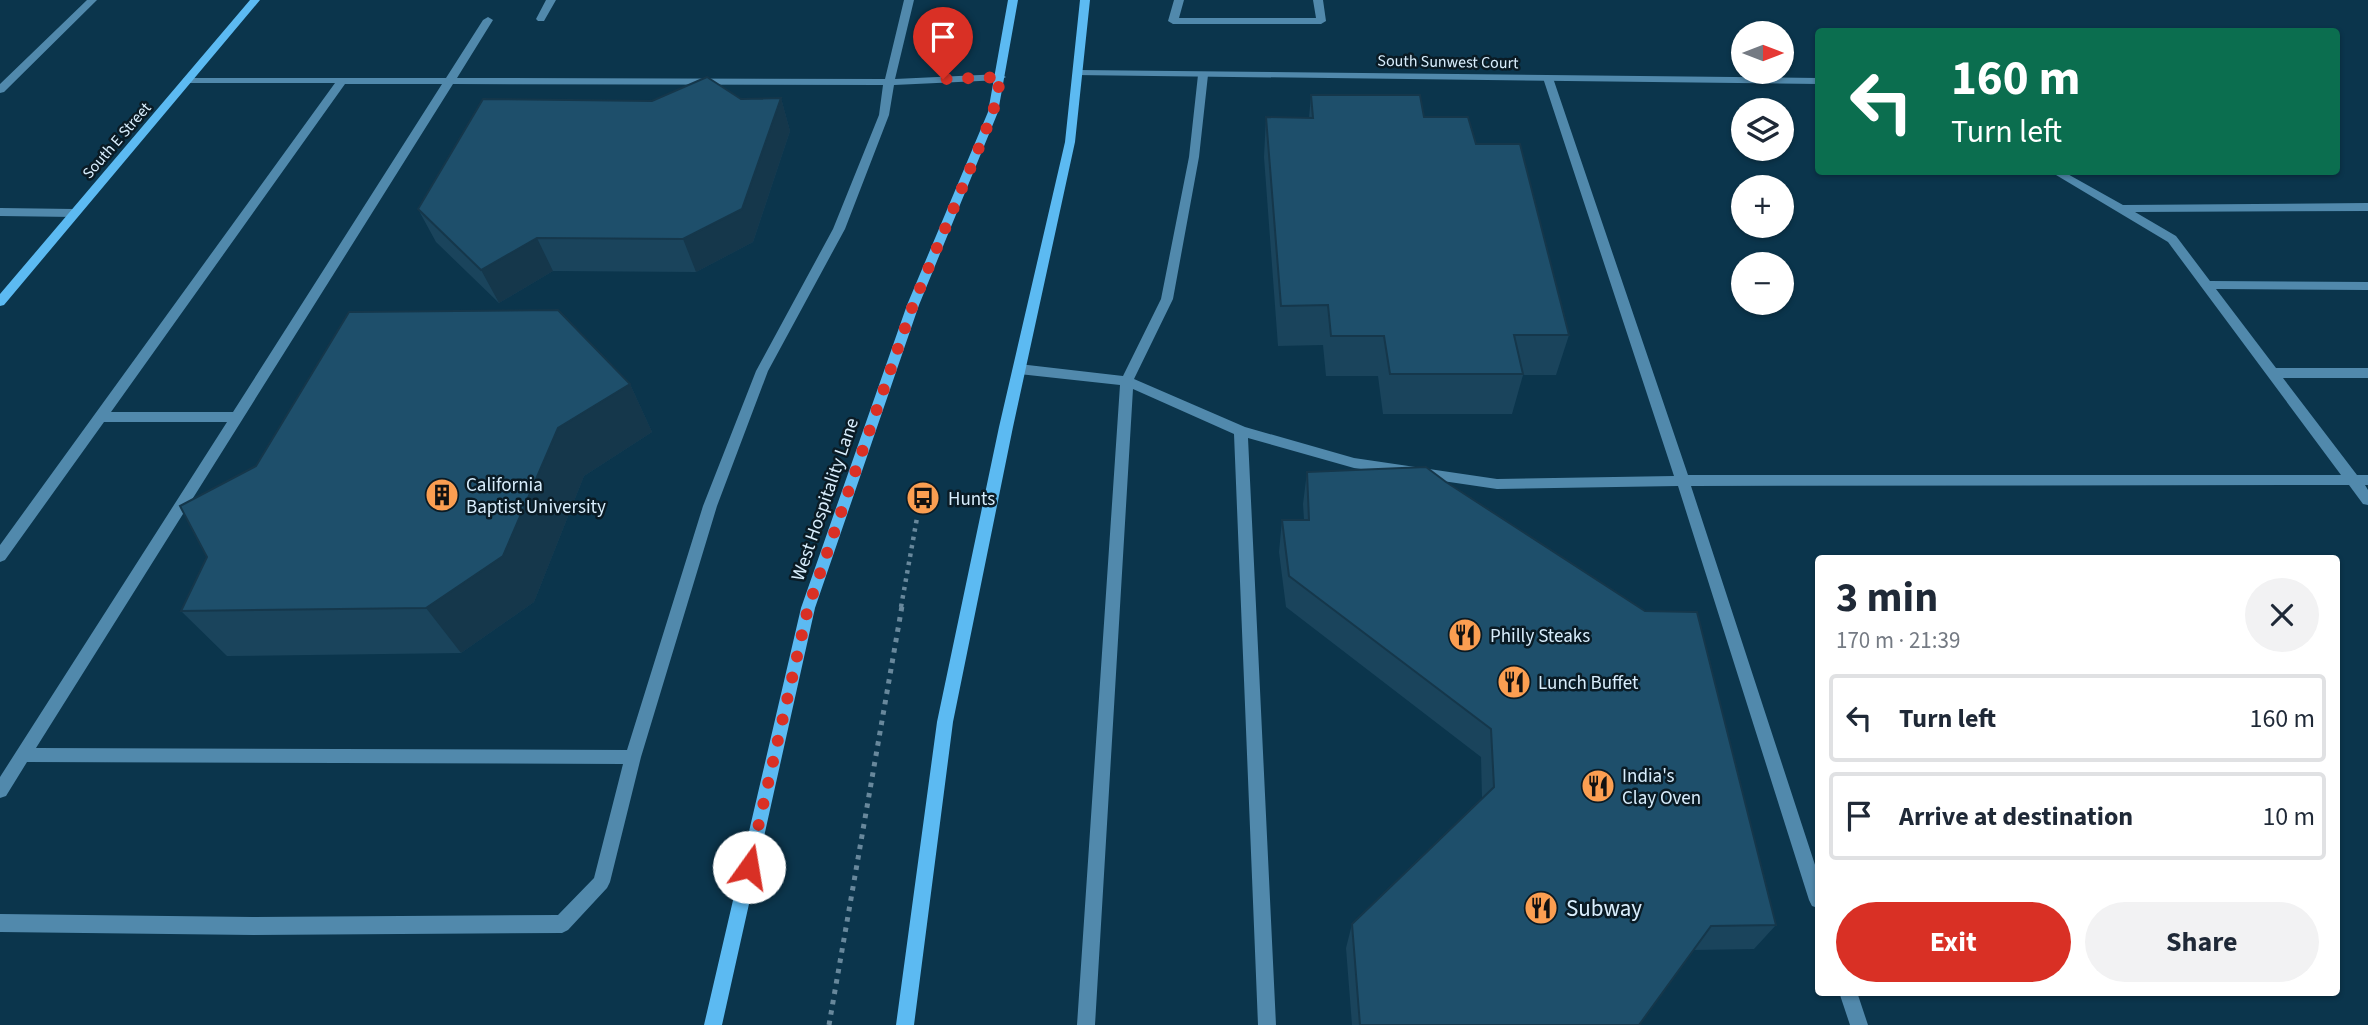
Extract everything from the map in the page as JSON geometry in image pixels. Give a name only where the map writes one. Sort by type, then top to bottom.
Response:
[{"type":"main road","name":"South E Street","points":[[0,302],[256,0]]},
{"type":"main road","name":"West Hospitality Lane","points":[[713,1025],[808,608],[913,305],[993,112],[1013,0]]},
{"type":"main road","points":[[905,1025],[945,722],[1070,142],[1085,0]]},
{"type":"street","points":[[0,90],[92,0]]},
{"type":"street","points":[[541,19],[551,0]]},
{"type":"street","points":[[0,923],[253,926],[562,924],[601,882],[633,757],[710,506],[762,371],[839,229],[884,115],[889,82],[909,0]]},
{"type":"street","points":[[1179,0],[1173,21],[1321,21],[1318,0]]},
{"type":"street","points":[[0,791],[488,20]]},
{"type":"street","name":"South Sunwest Court","points":[[1078,73],[1815,81]]},
{"type":"street","points":[[1086,1025],[1127,381],[1167,299],[1194,157],[1203,75]]},
{"type":"street","points":[[188,80],[889,82],[1001,77]]},
{"type":"street","points":[[1548,78],[1683,481],[1815,891]]},
{"type":"street","points":[[0,556],[342,81]]},
{"type":"street","points":[[2062,175],[2172,239],[2368,500]]},
{"type":"street","points":[[2120,209],[2368,207]]},
{"type":"street","points":[[0,212],[74,213]]},
{"type":"street","points":[[2206,285],[2368,286]]},
{"type":"street","points":[[1019,369],[1127,381],[1241,431],[1354,464],[1497,484],[1683,481],[2368,480]]},
{"type":"street","points":[[2273,373],[2368,373]]},
{"type":"street","points":[[101,417],[238,416]]},
{"type":"street","points":[[1241,431],[1267,1025]]},
{"type":"street","points":[[23,755],[633,757]]},
{"type":"street","points":[[1849,996],[1859,1025]]},
{"type":"path","points":[[829,1025],[917,518]]},
{"type":"building","points":[[707,77],[741,99],[781,98],[742,209],[683,239],[537,238],[481,270],[418,209],[483,99],[652,101]]},
{"type":"building","points":[[1311,95],[1420,95],[1424,117],[1468,117],[1476,144],[1520,144],[1569,335],[1514,335],[1523,374],[1390,374],[1384,336],[1331,336],[1328,305],[1281,306],[1266,117],[1313,118]]},
{"type":"building","name":"California Baptist University","points":[[558,310],[630,384],[558,428],[503,556],[426,608],[181,611],[207,557],[180,506],[256,466],[349,312]]},
{"type":"building","points":[[1426,467],[1645,611],[1697,612],[1776,925],[1711,926],[1639,1025],[1360,1025],[1352,924],[1494,787],[1491,729],[1289,576],[1282,520],[1309,520],[1307,472]]},
{"type":"place","name":"California Baptist University","points":[[442,495]]},
{"type":"place","name":"Hunts","points":[[923,498]]},
{"type":"place","name":"Philly Steaks","points":[[1465,635]]},
{"type":"place","name":"Lunch Buffet","points":[[1514,682]]},
{"type":"place","name":"India's Clay Oven","points":[[1598,786]]},
{"type":"place","name":"Subway","points":[[1541,908]]},
{"type":"route","points":[[749,867],[808,608],[913,305],[971,169],[993,112],[1001,77],[943,79]]}]
